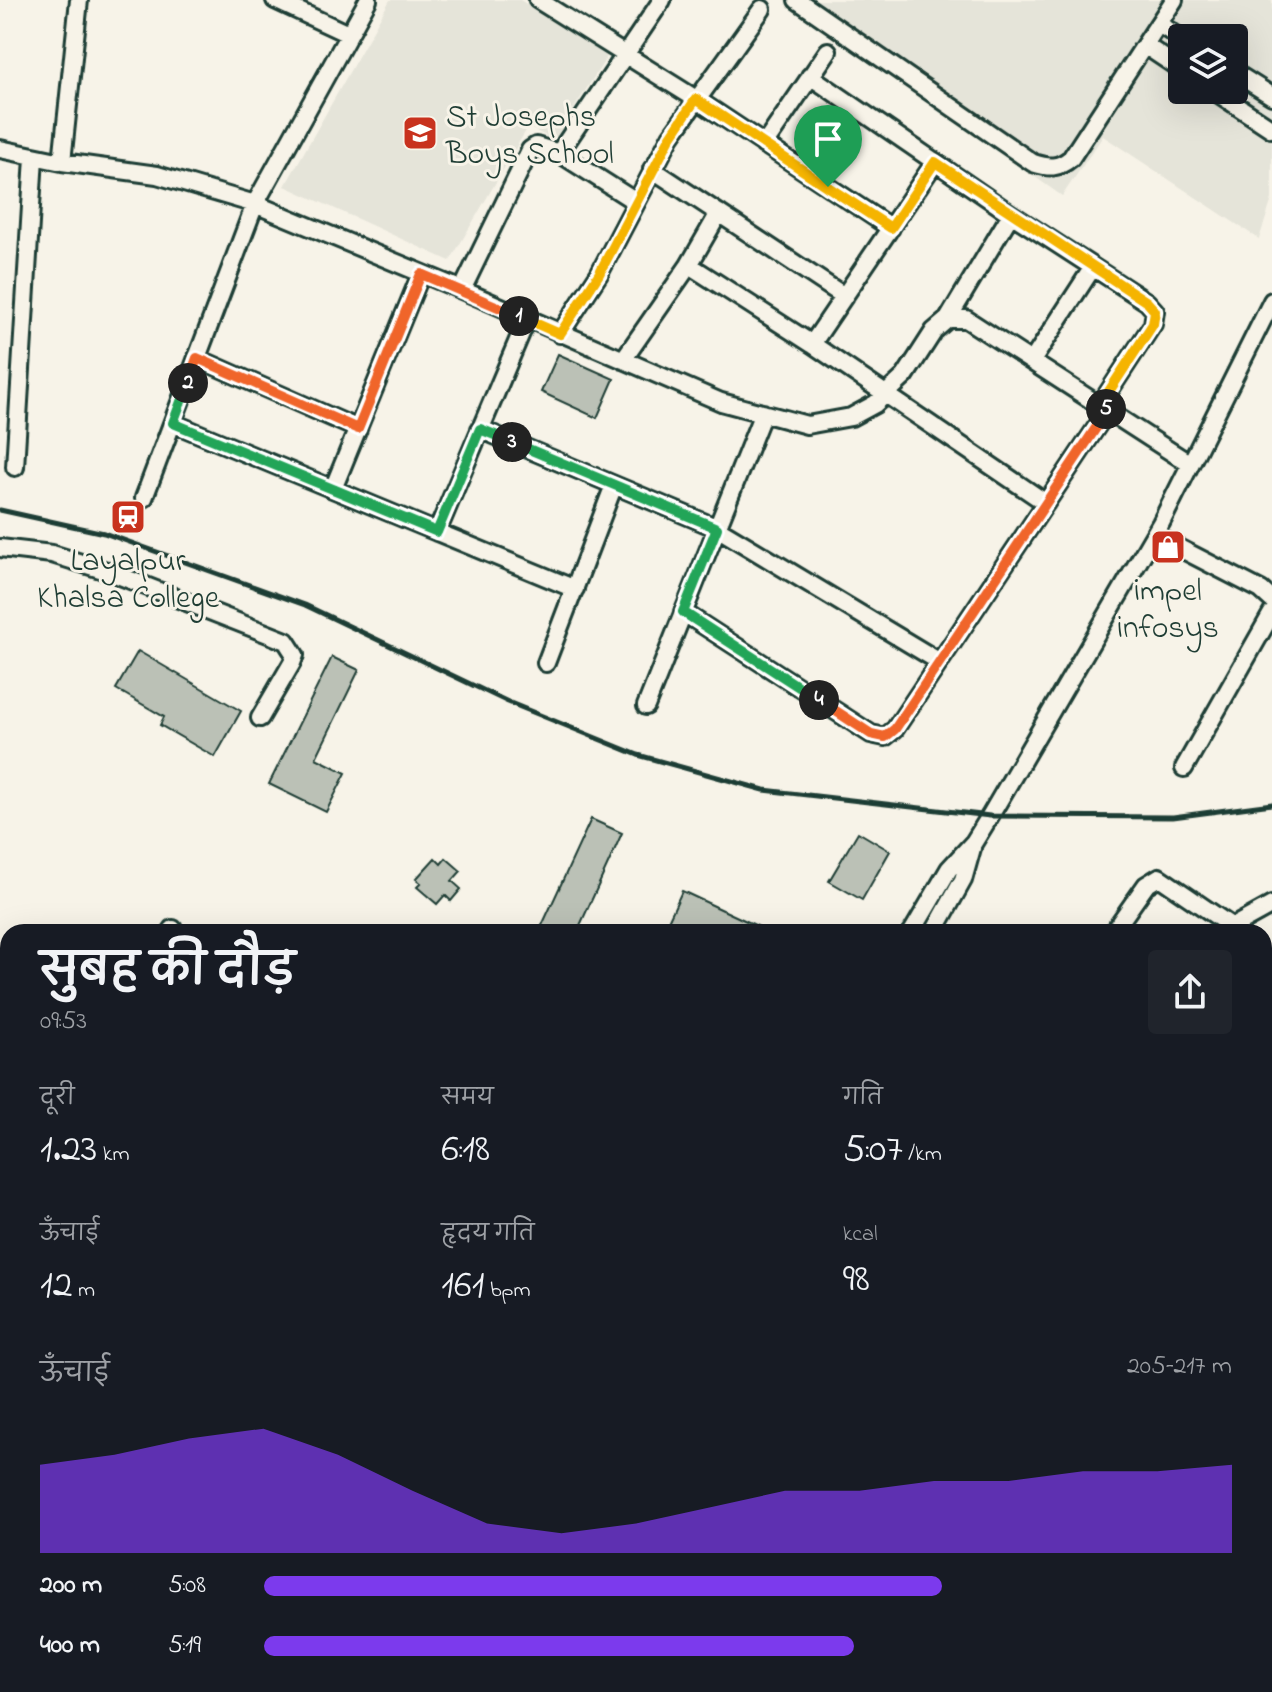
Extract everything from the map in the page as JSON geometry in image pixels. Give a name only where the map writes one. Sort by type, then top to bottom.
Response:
[{"type":"street","points":[[62,162],[79,0]]},
{"type":"street","points":[[275,0],[348,34]]},
{"type":"street","points":[[144,498],[255,204],[368,0]]},
{"type":"street","points":[[538,0],[696,99],[891,228]]},
{"type":"street","points":[[562,15],[572,0]]},
{"type":"street","points":[[559,153],[662,0]]},
{"type":"street","points":[[797,0],[1033,163],[1049,168],[1062,165],[1071,158],[1174,0]]},
{"type":"street","points":[[560,334],[599,274],[652,169],[696,99],[762,9]]},
{"type":"street","points":[[1159,24],[1168,30]]},
{"type":"street","points":[[1146,46],[1168,61]]},
{"type":"street","points":[[764,145],[828,51]]},
{"type":"street","points":[[683,612],[871,734],[885,737],[895,729],[1046,503],[1155,317],[1155,311],[1147,302],[1011,214],[810,76]]},
{"type":"street","points":[[1248,81],[1272,96]]},
{"type":"street","points":[[1234,104],[1272,129]]},
{"type":"street","points":[[462,290],[530,150],[536,146],[559,153],[636,202]]},
{"type":"street","points":[[4,151],[157,175],[255,204],[721,402],[807,425],[851,417],[875,404],[905,376],[934,331],[948,319],[1011,214]]},
{"type":"street","points":[[15,467],[34,157]]},
{"type":"street","points":[[812,344],[935,162]]},
{"type":"street","points":[[652,169],[844,296]]},
{"type":"street","points":[[623,360],[689,265],[719,213]]},
{"type":"street","points":[[689,265],[812,344],[1046,503]]},
{"type":"street","points":[[1032,361],[1093,267]]},
{"type":"street","points":[[333,489],[421,274]]},
{"type":"street","points":[[917,924],[949,869],[974,842],[1154,535],[1270,303],[1272,289]]},
{"type":"street","points":[[437,532],[527,319]]},
{"type":"street","points":[[948,319],[966,319],[1190,464]]},
{"type":"street","points":[[197,358],[358,429]]},
{"type":"street","points":[[646,706],[763,413]]},
{"type":"street","points":[[173,423],[575,589]]},
{"type":"street","points":[[480,429],[717,528],[940,662]]},
{"type":"street","points":[[546,663],[614,485]]},
{"type":"street","points":[[1154,535],[1261,590],[1272,600]]},
{"type":"street","points":[[0,548],[52,554],[110,572],[286,641],[295,655],[260,718]]},
{"type":"street","points":[[1184,768],[1271,621]]},
{"type":"street","points":[[938,924],[963,880],[974,842]]},
{"type":"street","points":[[1119,924],[1146,885],[1159,877],[1167,880],[1221,924]]},
{"type":"street","points":[[1236,924],[1272,905]]},
{"type":"shaded area","name":"St Josephs Boys School","points":[[390,0],[520,0],[608,55],[554,140],[528,127],[450,261],[285,186]]},
{"type":"shaded area","points":[[784,0],[1272,0],[1272,199],[1259,239],[1103,136],[1062,196]]},
{"type":"building","points":[[558,354],[614,379],[597,418],[541,392]]},
{"type":"building","points":[[138,651],[241,711],[215,757],[160,725],[164,717],[116,689]]},
{"type":"building","points":[[332,657],[359,670],[316,758],[346,773],[326,812],[269,784]]},
{"type":"building","points":[[591,819],[622,833],[581,924],[543,924]]},
{"type":"building","points":[[858,832],[890,851],[862,900],[829,881]]},
{"type":"building","points":[[435,858],[441,864],[446,858],[461,871],[452,881],[461,889],[451,901],[445,895],[437,904],[417,887],[421,883],[416,879]]},
{"type":"building","points":[[682,891],[753,924],[667,924]]},
{"type":"railway","points":[[0,510],[104,533],[305,605],[508,702],[638,755],[764,790],[990,816],[1173,817],[1272,804]]},
{"type":"place","name":"St Josephs Boys School","points":[[420,133]]},
{"type":"place","name":"Layalpur Khalsa College","points":[[128,517]]},
{"type":"place","name":"impel infosys","points":[[1168,547]]},
{"type":"route","points":[[696,99],[828,187],[891,228],[935,162],[1147,302],[1155,311],[1153,324],[1100,405],[1108,410],[895,729],[885,737],[871,734],[683,612],[717,528],[480,429],[437,532],[173,423],[197,358],[358,429],[421,274],[560,334],[599,274],[652,169],[696,99]]}]
